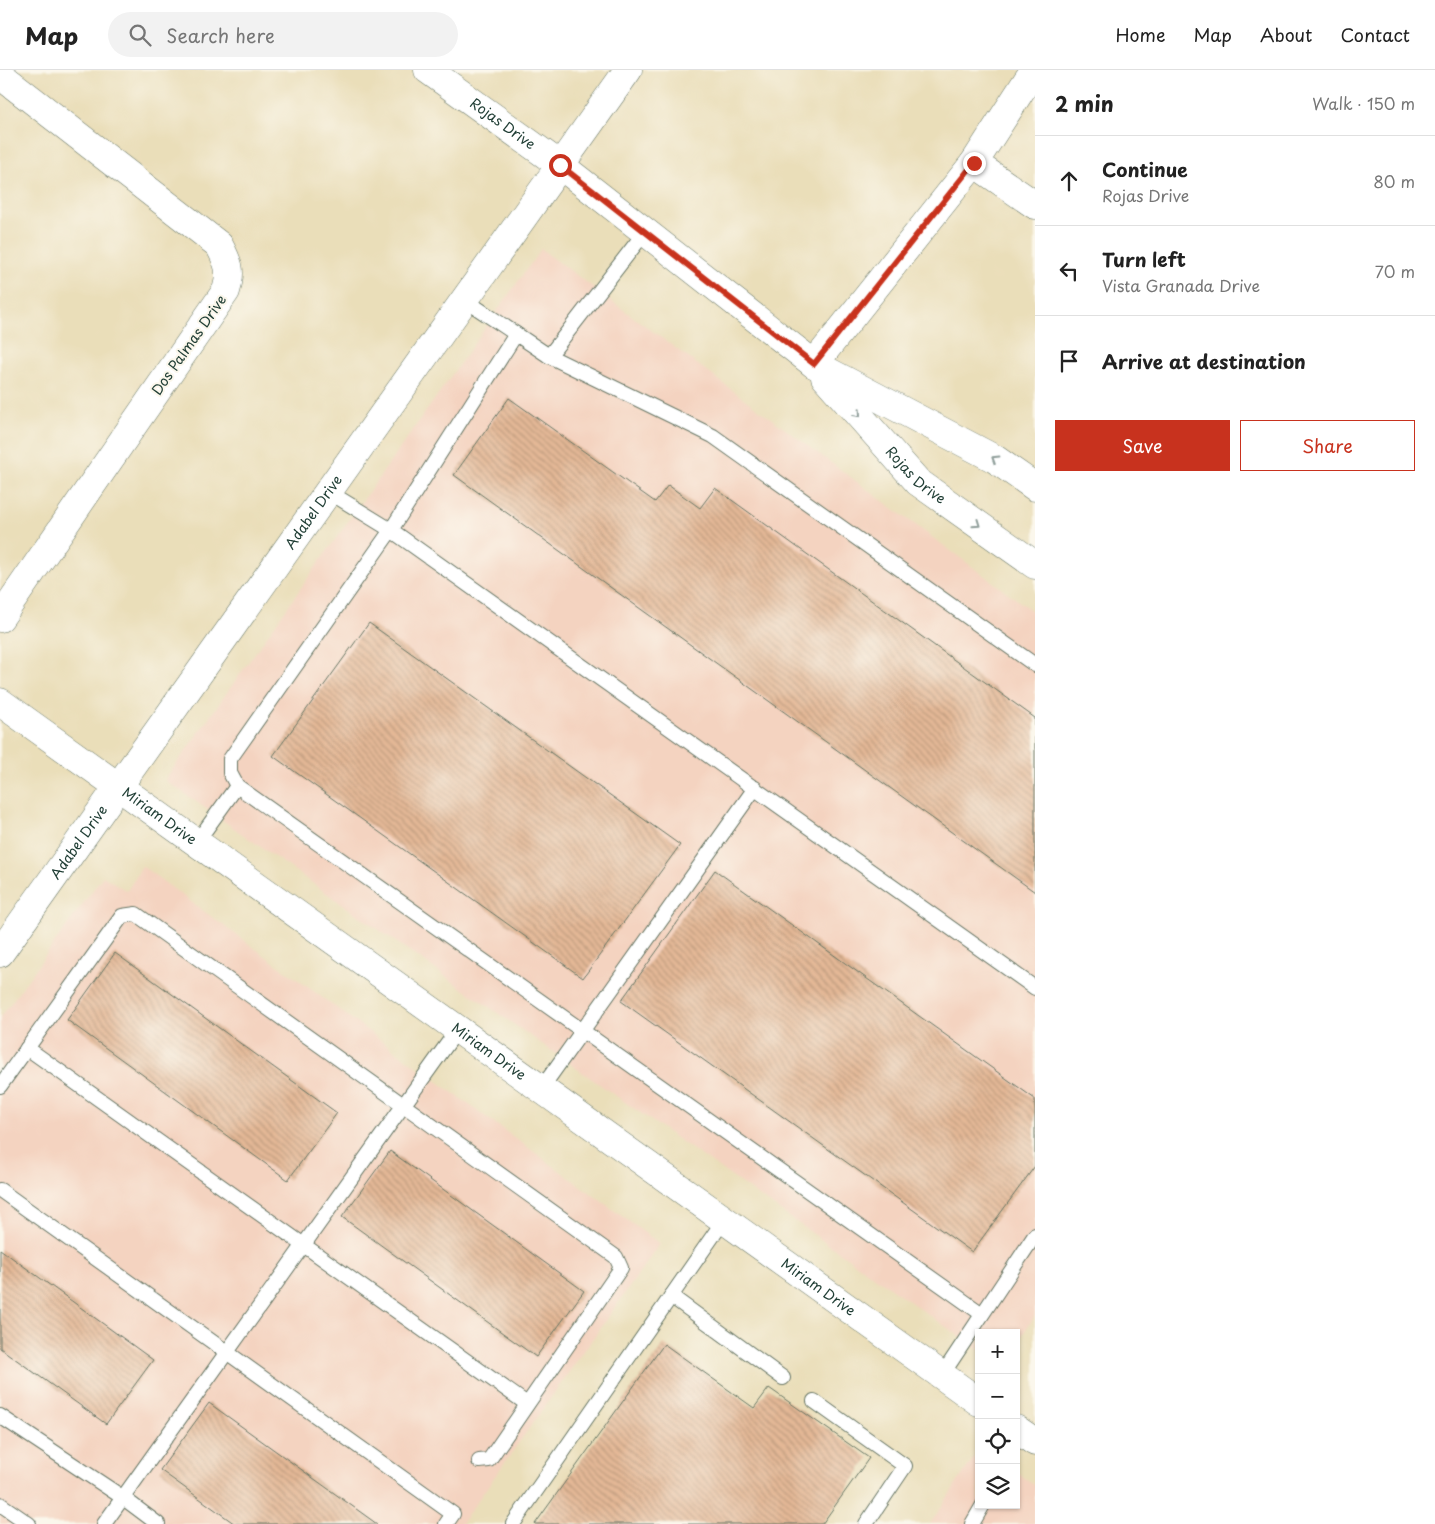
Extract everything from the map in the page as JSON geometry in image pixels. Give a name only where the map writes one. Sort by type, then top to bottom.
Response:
[{"type":"street","name":"Rojas Drive","points":[[428,70],[560,165],[814,364],[995,459],[1035,487]]},
{"type":"street","name":"Adabel Drive","points":[[0,953],[120,788],[628,70]]},
{"type":"street","points":[[814,364],[974,163],[1034,70]]},
{"type":"street","name":"Dos Palmas Drive","points":[[0,75],[219,245],[227,260],[231,275],[226,291],[0,618]]},
{"type":"street","points":[[974,163],[1035,205]]},
{"type":"street","name":"Rojas Drive","points":[[814,364],[918,482],[1035,565]]},
{"type":"street","name":"Miriam Drive","points":[[0,702],[975,1399]]},
{"type":"lane","points":[[549,356],[645,232]]},
{"type":"lane","points":[[465,300],[549,356],[713,436],[1035,665]]},
{"type":"lane","points":[[516,334],[391,530],[230,759],[230,773],[237,786],[982,1314]]},
{"type":"lane","points":[[329,492],[391,530],[1035,988]]},
{"type":"lane","points":[[196,843],[237,786]]},
{"type":"lane","points":[[541,1089],[581,1030],[755,788]]},
{"type":"lane","points":[[0,1086],[122,916],[136,914],[616,1257],[621,1268],[489,1460],[479,1461]]},
{"type":"lane","points":[[104,1524],[458,1030]]},
{"type":"lane","points":[[28,1048],[527,1404]]},
{"type":"lane","points":[[0,1190],[453,1514],[446,1524]]},
{"type":"lane","points":[[513,1524],[724,1220]]},
{"type":"lane","points":[[942,1376],[1035,1235]]},
{"type":"lane","points":[[671,1296],[783,1378]]},
{"type":"lane","points":[[814,1401],[905,1466],[866,1524]]},
{"type":"lane","points":[[0,1416],[158,1524]]},
{"type":"lane","points":[[0,1504],[29,1524]]},
{"type":"lane","points":[[972,1524],[981,1509]]},
{"type":"shaded area","points":[[541,249],[1035,613],[1035,1316],[1020,1338],[1020,1329],[975,1329],[975,1347],[165,780]]},
{"type":"shaded area","points":[[142,866],[660,1244],[461,1524],[0,1524],[0,1018],[103,876],[127,891]]},
{"type":"shaded area","points":[[975,1456],[975,1509],[1020,1509],[1020,1475],[1035,1485],[1035,1524],[930,1524]]},
{"type":"building","points":[[509,398],[655,502],[668,485],[700,508],[715,488],[1035,718],[1035,892],[454,475]]},
{"type":"building","points":[[369,623],[680,845],[583,978],[273,756]]},
{"type":"building","points":[[715,870],[1035,1099],[1035,1166],[972,1252],[621,1001]]},
{"type":"building","points":[[115,953],[337,1113],[288,1180],[67,1020]]},
{"type":"building","points":[[390,1151],[584,1291],[536,1357],[342,1217]]},
{"type":"building","points":[[0,1249],[153,1360],[106,1424],[0,1348]]},
{"type":"building","points":[[664,1344],[754,1408],[769,1388],[869,1458],[822,1524],[535,1524]]},
{"type":"building","points":[[209,1403],[377,1524],[235,1524],[160,1470]]},
{"type":"route","points":[[560,165],[814,364],[974,163]]}]
